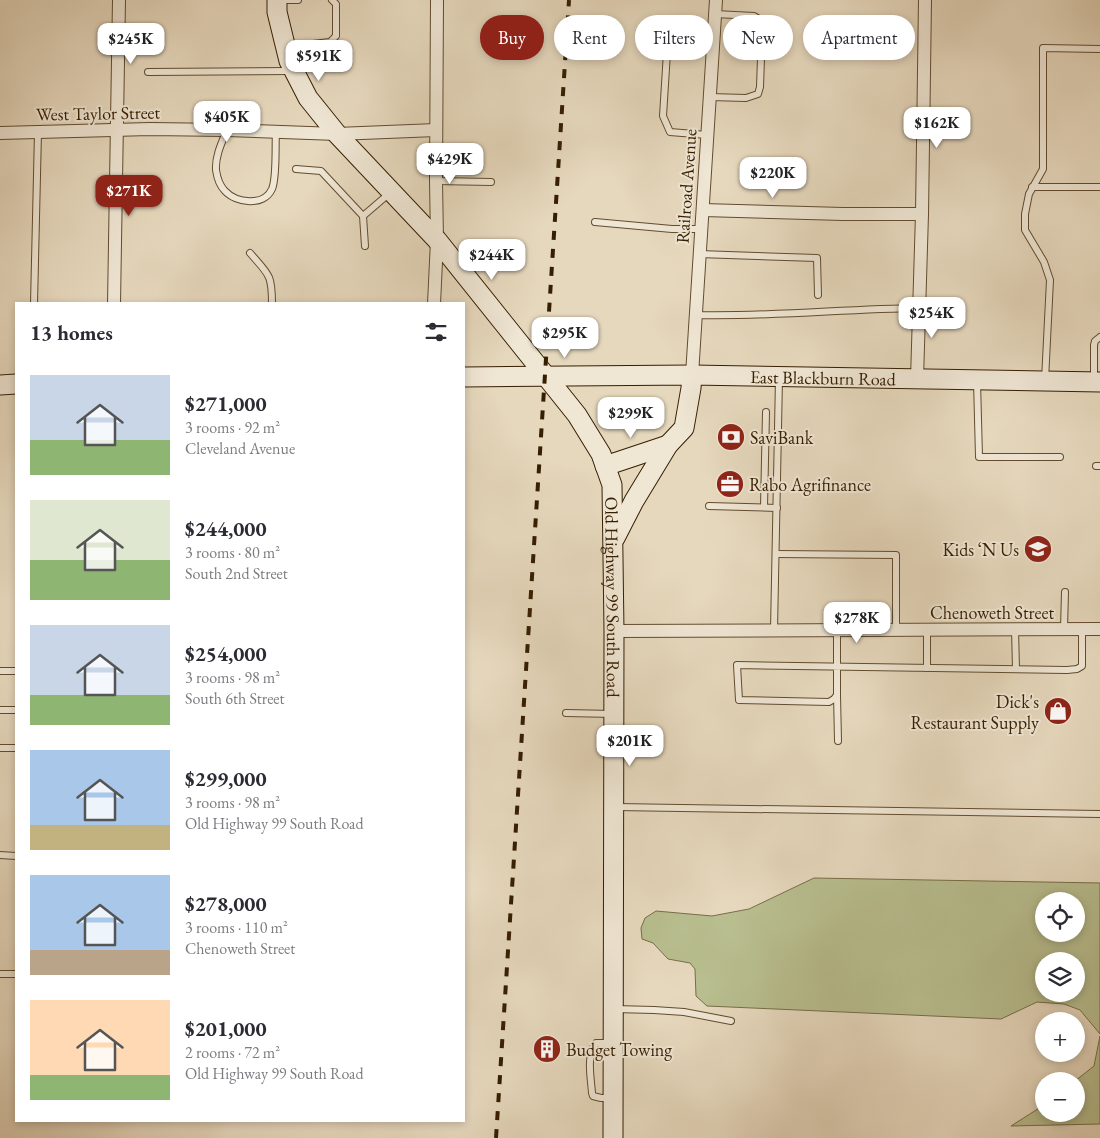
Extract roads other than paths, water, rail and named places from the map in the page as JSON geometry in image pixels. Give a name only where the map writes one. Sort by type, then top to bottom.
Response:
[{"type":"street","points":[[114,302],[119,0]]},
{"type":"street","name":"Old Highway 99 South Road","points":[[278,0],[277,12],[289,61],[308,98],[337,134],[437,240],[581,421],[601,454],[612,486],[614,541],[613,1138]]},
{"type":"street","points":[[434,302],[437,240],[437,0]]},
{"type":"street","name":"Railroad Avenue","points":[[692,375],[716,0]]},
{"type":"street","points":[[917,379],[922,214],[925,0]]},
{"type":"street","name":"West Taylor Street","points":[[0,133],[150,129],[337,134],[436,130]]},
{"type":"street","points":[[703,210],[922,214]]},
{"type":"street","points":[[614,541],[634,501],[668,445],[684,428],[692,375]]},
{"type":"street","name":"East Blackburn Road","points":[[465,377],[692,375],[1097,382]]},
{"type":"street","points":[[0,385],[15,384]]},
{"type":"street","points":[[605,466],[668,445]]},
{"type":"street","name":"Chenoweth Street","points":[[614,631],[1100,629]]},
{"type":"lane","points":[[278,0],[298,0]]},
{"type":"lane","points":[[286,47],[334,40],[336,36],[336,4],[332,0]]},
{"type":"lane","points":[[710,97],[746,98],[758,94],[760,87],[762,28],[758,19],[754,16],[716,14]]},
{"type":"lane","points":[[708,135],[670,132],[663,116],[668,36],[678,27],[714,32]]},
{"type":"lane","points":[[1044,381],[1050,280],[1044,262],[1025,230],[1025,214],[1029,194],[1043,170],[1043,48],[1100,49]]},
{"type":"lane","points":[[148,72],[294,71]]},
{"type":"lane","points":[[227,130],[216,162],[216,170],[221,186],[231,197],[256,201],[265,198],[272,190],[276,132]]},
{"type":"lane","points":[[34,302],[38,132]]},
{"type":"lane","points":[[296,169],[320,170],[363,216],[365,246]]},
{"type":"lane","points":[[436,181],[491,182]]},
{"type":"lane","points":[[1032,187],[1100,187]]},
{"type":"lane","points":[[363,216],[392,191]]},
{"type":"lane","points":[[595,222],[672,228],[701,228]]},
{"type":"lane","points":[[250,253],[272,281],[272,302]]},
{"type":"lane","points":[[699,254],[817,258],[818,295]]},
{"type":"lane","points":[[695,315],[812,313],[858,309],[919,308]]},
{"type":"lane","points":[[1097,382],[1094,345],[1095,340],[1100,337]]},
{"type":"lane","points":[[774,630],[779,376]]},
{"type":"lane","points":[[977,380],[979,457],[1060,457]]},
{"type":"lane","points":[[764,507],[766,412]]},
{"type":"lane","points":[[709,506],[777,508]]},
{"type":"lane","points":[[776,554],[896,556],[896,630]]},
{"type":"lane","points":[[1064,629],[1065,592]]},
{"type":"lane","points":[[927,629],[927,668]]},
{"type":"lane","points":[[1015,629],[1016,669]]},
{"type":"lane","points":[[837,695],[829,702],[738,700],[737,664],[1077,669],[1082,666],[1082,629]]},
{"type":"lane","points":[[837,630],[838,741]]},
{"type":"lane","points":[[0,671],[15,672]]},
{"type":"lane","points":[[0,710],[15,710]]},
{"type":"lane","points":[[566,714],[614,714]]},
{"type":"lane","points":[[0,748],[15,748]]},
{"type":"lane","points":[[613,807],[1100,814]]},
{"type":"lane","points":[[0,855],[15,856]]},
{"type":"lane","points":[[0,974],[15,974]]},
{"type":"lane","points":[[613,1009],[684,1012],[731,1022]]},
{"type":"railway","points":[[496,1138],[569,0]]},
{"type":"place","name":"SaviBank","points":[[731,437]]},
{"type":"place","name":"Rabo Agrifinance","points":[[730,484]]},
{"type":"place","name":"Kids ‘N Us","points":[[1038,549]]},
{"type":"place","name":"Dick's Restaurant Supply","points":[[1058,711]]},
{"type":"place","name":"Budget Towing","points":[[547,1049]]}]
